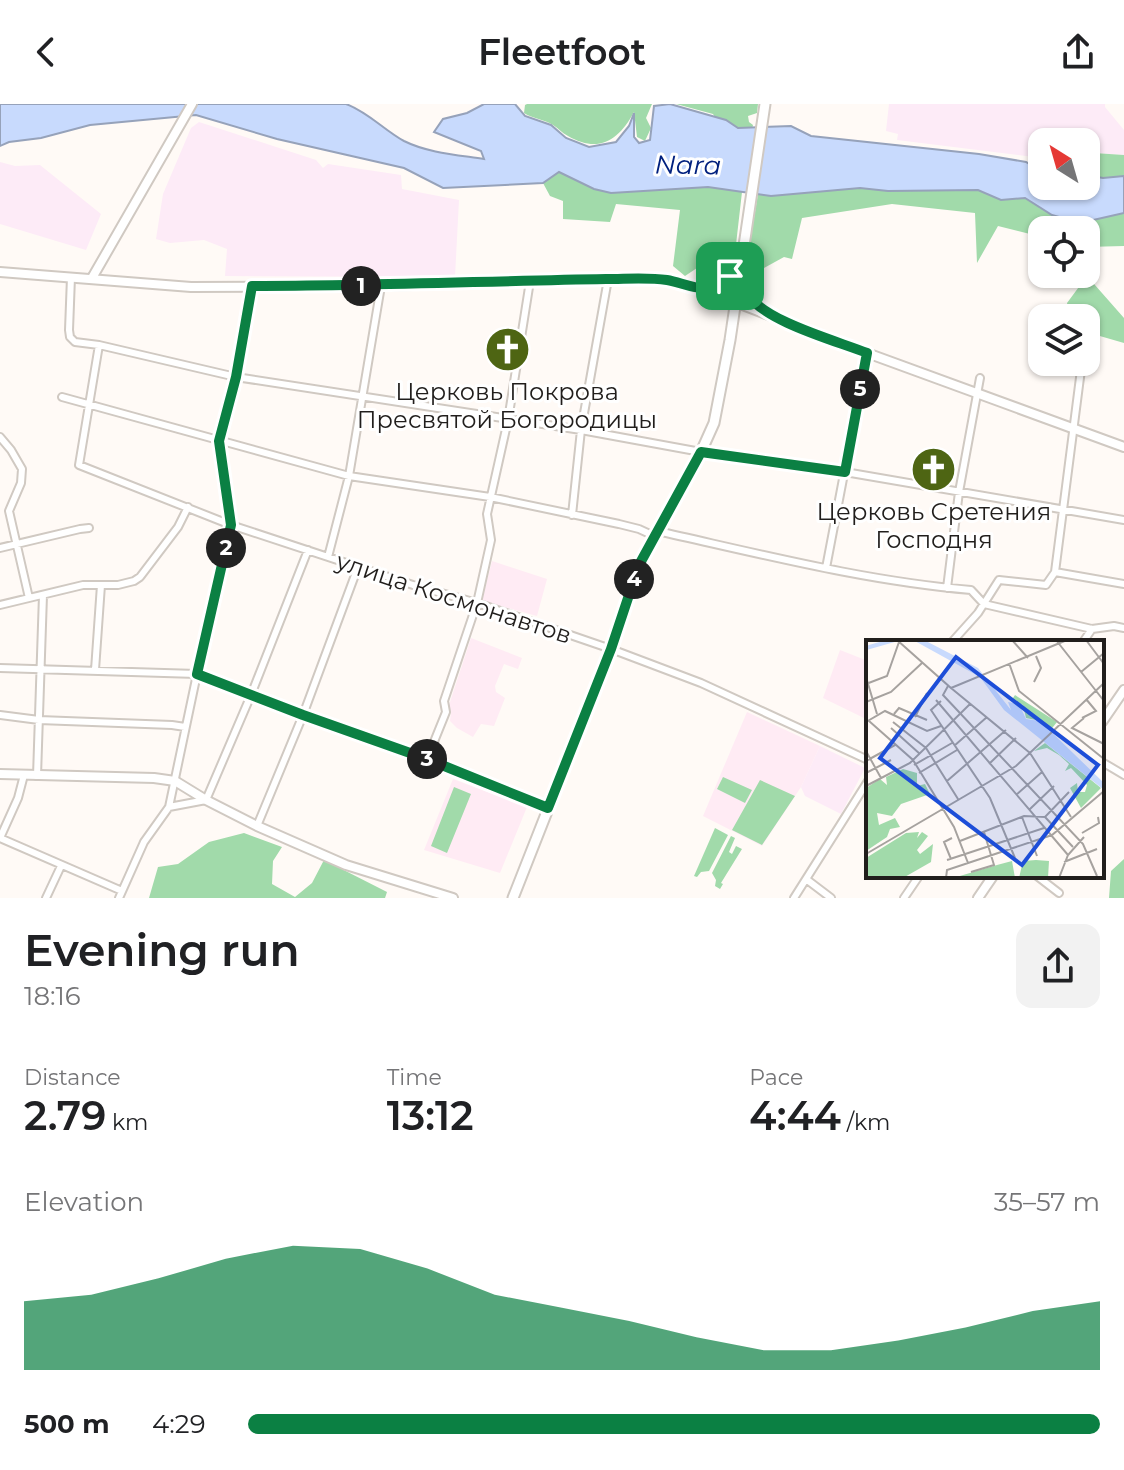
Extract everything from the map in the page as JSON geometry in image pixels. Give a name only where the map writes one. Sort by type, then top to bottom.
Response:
[{"type":"main road","points":[[513,898],[611,649],[639,565],[714,423],[765,104]]},
{"type":"street","points":[[92,278],[192,104]]},
{"type":"street","points":[[700,289],[719,284],[741,263]]},
{"type":"street","points":[[741,263],[743,282],[749,296],[773,317]]},
{"type":"street","points":[[0,272],[191,287],[664,280],[700,289],[1124,447]]},
{"type":"street","points":[[71,277],[70,337],[75,342],[236,377],[581,430],[701,452],[845,472],[1124,520]]},
{"type":"street","points":[[572,515],[581,430],[608,279]]},
{"type":"street","points":[[427,759],[446,712],[444,701],[477,603],[491,540],[487,514],[508,420],[530,281]]},
{"type":"street","points":[[24,775],[18,798],[0,838],[120,895],[144,842],[169,807],[231,525],[219,441],[236,377],[252,286]]},
{"type":"street","points":[[328,557],[349,476],[381,286]]},
{"type":"street","points":[[89,404],[99,345]]},
{"type":"street","points":[[826,568],[867,353]]},
{"type":"street","points":[[954,640],[984,604],[999,580],[1046,585],[1055,572],[1080,376]]},
{"type":"street","points":[[947,588],[959,492],[980,378]]},
{"type":"street","points":[[62,397],[349,476],[490,497],[629,526],[652,535],[657,531],[826,568],[971,590],[984,604],[1092,629],[1124,628]]},
{"type":"street","name":"улица Космонавтов","points":[[89,404],[79,465],[231,525],[477,603],[706,684],[866,759]]},
{"type":"street","points":[[0,437],[22,469],[21,483],[9,511],[29,598]]},
{"type":"street","points":[[0,605],[83,585],[118,585],[134,581],[178,527],[188,507]]},
{"type":"street","points":[[0,548],[89,528]]},
{"type":"street","points":[[206,800],[308,550]]},
{"type":"street","points":[[257,826],[303,715],[358,567]]},
{"type":"street","points":[[1055,572],[1124,584]]},
{"type":"street","points":[[95,670],[101,585]]},
{"type":"street","points":[[37,776],[43,595]]},
{"type":"street","points":[[1084,640],[1092,629]]},
{"type":"street","points":[[0,668],[197,674],[427,759],[548,808]]},
{"type":"street","points":[[1104,719],[1124,690]]},
{"type":"street","points":[[0,715],[39,720],[185,727]]},
{"type":"street","points":[[1104,763],[1124,775]]},
{"type":"street","points":[[0,774],[175,781],[257,826],[346,865],[453,898]]},
{"type":"street","points":[[794,898],[866,784]]},
{"type":"street","points":[[169,807],[206,800]]},
{"type":"street","points":[[46,898],[61,866]]},
{"type":"street","points":[[904,898],[918,878]]},
{"type":"street","points":[[978,898],[992,878]]},
{"type":"street","points":[[1040,878],[1059,893]]},
{"type":"street","points":[[806,879],[831,898]]},
{"type":"shaded area","points":[[889,104],[1105,104],[1124,130],[1124,155],[1100,153],[1100,128],[1028,128],[1028,156],[897,140],[898,134],[886,131]]},
{"type":"shaded area","points":[[199,122],[316,160],[323,168],[328,164],[401,175],[402,189],[459,200],[455,277],[225,276],[227,249],[204,240],[170,243],[156,239],[163,194],[191,128]]},
{"type":"shaded area","points":[[0,162],[15,166],[40,165],[101,214],[86,250],[0,224]]},
{"type":"shaded area","points":[[492,561],[547,579],[537,616],[482,601]]},
{"type":"shaded area","points":[[471,638],[522,658],[518,669],[504,664],[495,686],[496,692],[505,698],[494,726],[481,724],[473,737],[450,721],[449,705]]},
{"type":"shaded area","points":[[840,650],[866,660],[866,719],[823,698]]},
{"type":"shaded area","points":[[747,712],[820,746],[801,787],[762,846],[703,816]]},
{"type":"shaded area","points":[[820,746],[865,768],[841,814],[805,796],[801,787]]},
{"type":"shaded area","points":[[453,779],[527,807],[500,873],[424,850]]},
{"type":"green space","points":[[527,104],[652,104],[646,118],[651,128],[645,141],[637,137],[634,112],[615,137],[599,144],[589,144],[524,113]]},
{"type":"green space","points":[[676,104],[758,104],[757,113],[748,116],[753,125],[750,139],[721,127],[713,114]]},
{"type":"green space","points":[[1100,153],[1124,155],[1124,176],[1100,177]]},
{"type":"green space","points":[[559,172],[594,189],[611,193],[708,187],[742,192],[734,262],[711,277],[697,268],[685,276],[673,266],[680,210],[616,204],[610,222],[563,219],[563,201],[550,196],[543,183]]},
{"type":"green space","points":[[860,188],[888,191],[978,190],[1001,200],[1025,198],[1056,216],[1028,216],[1028,234],[998,226],[977,263],[975,213],[892,204],[802,218],[792,259],[784,257],[750,280],[746,266],[758,194],[771,196]]},
{"type":"green space","points":[[1124,213],[1124,246],[1100,247],[1100,218]]},
{"type":"green space","points":[[1078,288],[1098,288],[1124,318],[1124,343],[1100,336],[1100,304],[1067,303]]},
{"type":"green space","points":[[723,777],[752,790],[745,803],[717,789]]},
{"type":"green space","points":[[760,780],[795,796],[762,845],[732,830]]},
{"type":"green space","points":[[454,787],[471,794],[447,853],[431,846]]},
{"type":"green space","points":[[715,828],[728,835],[709,871],[694,876]]},
{"type":"green space","points":[[244,833],[282,847],[273,861],[272,884],[295,897],[312,883],[324,860],[387,892],[385,898],[149,898],[158,867],[178,864],[209,842]]},
{"type":"green space","points":[[731,836],[735,838],[729,852],[732,854],[736,846],[742,849],[720,889],[715,886],[712,873]]},
{"type":"green space","points":[[1124,859],[1124,898],[1109,898],[1111,871]]},
{"type":"water","name":"Nara","points":[[0,104],[346,104],[413,145],[484,159],[481,151],[434,132],[443,119],[467,113],[484,104],[515,104],[525,116],[551,125],[566,138],[589,147],[616,142],[629,126],[634,113],[634,137],[639,143],[650,140],[654,106],[670,104],[726,120],[738,128],[791,126],[811,136],[1026,162],[1028,200],[1001,200],[978,190],[888,191],[860,188],[771,196],[708,187],[611,193],[594,189],[559,172],[543,183],[443,188],[404,168],[277,139],[196,115],[90,125],[0,146]]},
{"type":"water","points":[[1124,176],[1124,213],[1100,218],[1100,216],[1052,215],[1028,200],[1100,200],[1100,177]]},
{"type":"place","name":"Церковь Покрова Пресвятой Богородицы","points":[[507,349]]},
{"type":"place","name":"Церковь Сретения Господня","points":[[934,469]]},
{"type":"route","points":[[741,263],[743,282],[749,296],[773,317],[867,353],[845,472],[701,452],[639,565],[611,649],[548,808],[427,759],[197,674],[231,525],[219,441],[236,377],[252,286],[381,286],[608,279],[664,280],[700,289],[711,288],[730,276],[741,263]]}]
